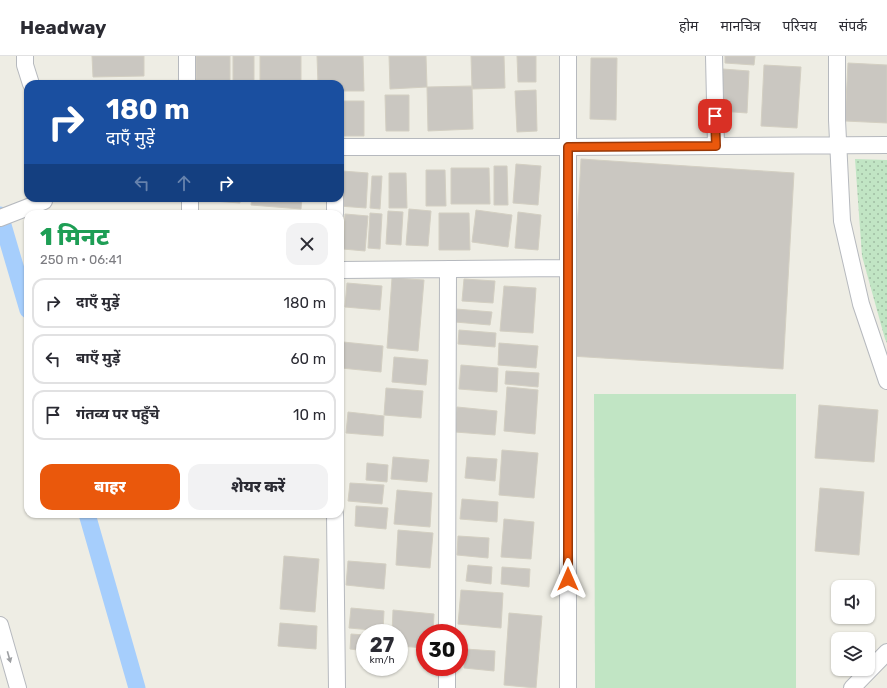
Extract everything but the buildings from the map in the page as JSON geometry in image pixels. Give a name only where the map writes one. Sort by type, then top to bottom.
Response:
[{"type":"street","points":[[25,56],[25,65],[30,80]]},
{"type":"street","points":[[187,56],[187,80]]},
{"type":"street","points":[[568,56],[568,688]]},
{"type":"street","points":[[714,56],[716,146]]},
{"type":"street","points":[[837,56],[837,120],[842,221],[861,304],[887,381]]},
{"type":"street","points":[[344,147],[568,147],[887,144]]},
{"type":"street","points":[[0,218],[41,202]]},
{"type":"street","points":[[344,270],[568,268]]},
{"type":"street","points":[[447,624],[448,269]]},
{"type":"street","points":[[335,518],[338,688]]},
{"type":"street","points":[[0,625],[18,688]]},
{"type":"street","points":[[852,688],[887,652]]},
{"type":"street","points":[[447,676],[447,688]]},
{"type":"green space","points":[[855,159],[887,160],[887,343],[862,256]]},
{"type":"green space","points":[[594,394],[796,394],[796,688],[595,688]]},
{"type":"waterway","points":[[0,215],[24,296]]},
{"type":"waterway","points":[[88,518],[137,688]]},
{"type":"route","points":[[568,579],[568,147],[716,146],[715,116]]}]
